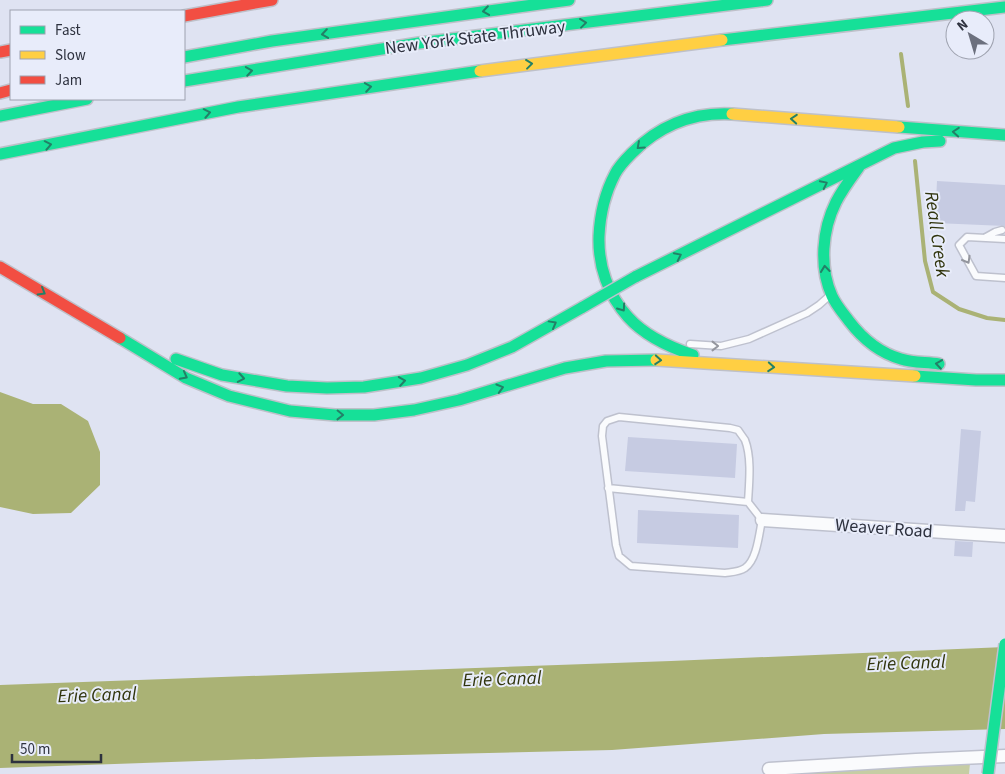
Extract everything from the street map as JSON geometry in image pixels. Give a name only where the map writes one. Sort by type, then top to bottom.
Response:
[{"type":"main road","points":[[185,16],[272,0]]},
{"type":"main road","name":"New York State Thruway","points":[[185,57],[272,41],[569,0]]},
{"type":"main road","name":"New York State Thruway","points":[[185,82],[419,42],[767,0]]},
{"type":"main road","points":[[0,154],[238,107],[447,75],[1005,7]]},
{"type":"main road","points":[[0,116],[83,100]]},
{"type":"main road","points":[[723,364],[657,340],[635,324],[622,309],[606,282],[599,234],[604,201],[615,174],[629,155],[652,135],[671,125],[701,116],[728,114],[1005,135]]},
{"type":"main road","points":[[128,342],[222,375],[287,386],[364,387],[421,378],[467,365],[512,347],[635,277],[894,148],[928,140],[947,142]]},
{"type":"main road","points":[[860,166],[847,183],[834,206],[827,230],[824,254],[825,274],[831,294],[855,330],[874,346],[902,359],[953,366]]},
{"type":"main road","points":[[0,268],[186,378],[230,396],[290,411],[336,415],[374,415],[414,410],[458,400],[565,368],[606,361],[647,359],[976,380],[1002,384]]},
{"type":"main road","points":[[988,774],[1005,644]]},
{"type":"street","name":"Weaver Road","points":[[762,520],[1005,536]]},
{"type":"street","points":[[766,772],[906,760],[1005,756]]},
{"type":"lane","points":[[985,238],[1002,230]]},
{"type":"lane","points":[[1005,239],[967,237],[959,246],[976,276],[1005,278]]},
{"type":"lane","points":[[685,343],[721,346],[749,339],[807,313],[831,294]]},
{"type":"lane","points":[[635,324],[677,341]]},
{"type":"lane","points":[[619,417],[738,430],[745,440],[748,455],[750,479],[748,502],[762,520],[751,562],[738,572],[725,573],[631,566],[619,556],[616,545],[602,436],[603,426],[607,420],[619,417]]},
{"type":"lane","points":[[608,488],[748,502]]},
{"type":"shaded area","points":[[970,763],[969,774],[801,774],[812,772]]},
{"type":"water","points":[[0,392],[33,404],[61,404],[88,421],[100,452],[100,485],[71,513],[33,514],[0,507]]},
{"type":"water","name":"Erie Canal","points":[[1005,647],[1005,729],[824,734],[612,750],[315,757],[0,768],[0,685]]},
{"type":"building","points":[[937,181],[1005,185],[1005,226],[935,223]]},
{"type":"building","points":[[961,429],[981,431],[975,502],[966,501],[965,511],[955,511]]},
{"type":"building","points":[[628,437],[737,444],[735,478],[625,471]]},
{"type":"building","points":[[638,510],[739,515],[738,548],[637,543]]},
{"type":"building","points":[[955,541],[973,542],[972,557],[954,556]]},
{"type":"waterway","name":"Reall Creek","points":[[901,54],[908,106]]},
{"type":"waterway","name":"Reall Creek","points":[[915,161],[925,261],[933,292],[959,309],[987,318],[1005,320]]},
{"type":"traffic: fast","points":[[185,57],[272,41],[569,0]]},
{"type":"traffic: fast","points":[[185,81],[419,43],[767,0]]},
{"type":"traffic: fast","points":[[722,40],[1005,7]]},
{"type":"traffic: fast","points":[[0,154],[238,107],[480,71]]},
{"type":"traffic: fast","points":[[0,116],[82,100]]},
{"type":"traffic: fast","points":[[693,355],[666,344],[642,330],[621,308],[610,290],[602,269],[599,247],[601,220],[611,181],[618,168],[642,143],[665,128],[690,118],[704,115],[732,114]]},
{"type":"traffic: fast","points":[[899,127],[1005,135]]},
{"type":"traffic: fast","points":[[635,277],[894,148],[923,142],[940,141]]},
{"type":"traffic: fast","points":[[859,167],[838,198],[831,213],[825,236],[825,273],[832,296],[854,327],[879,349],[906,360],[939,364]]},
{"type":"traffic: fast","points":[[583,307],[635,277]]},
{"type":"traffic: fast","points":[[176,359],[222,375],[287,386],[364,387],[421,378],[467,365],[512,347],[583,307]]},
{"type":"traffic: fast","points":[[120,338],[186,378],[229,396],[290,411],[335,415],[374,415],[414,410],[459,400],[565,368],[606,361],[656,360]]},
{"type":"traffic: fast","points":[[915,376],[1005,380]]},
{"type":"traffic: fast","points":[[988,774],[1005,644]]},
{"type":"traffic: slow","points":[[480,71],[722,40]]},
{"type":"traffic: slow","points":[[732,114],[899,127]]},
{"type":"traffic: slow","points":[[656,360],[915,376]]},
{"type":"traffic: jam","points":[[185,16],[272,0]]},
{"type":"traffic: jam","points":[[0,52],[10,50]]},
{"type":"traffic: jam","points":[[0,93],[10,90]]},
{"type":"traffic: jam","points":[[0,267],[120,338]]}]
